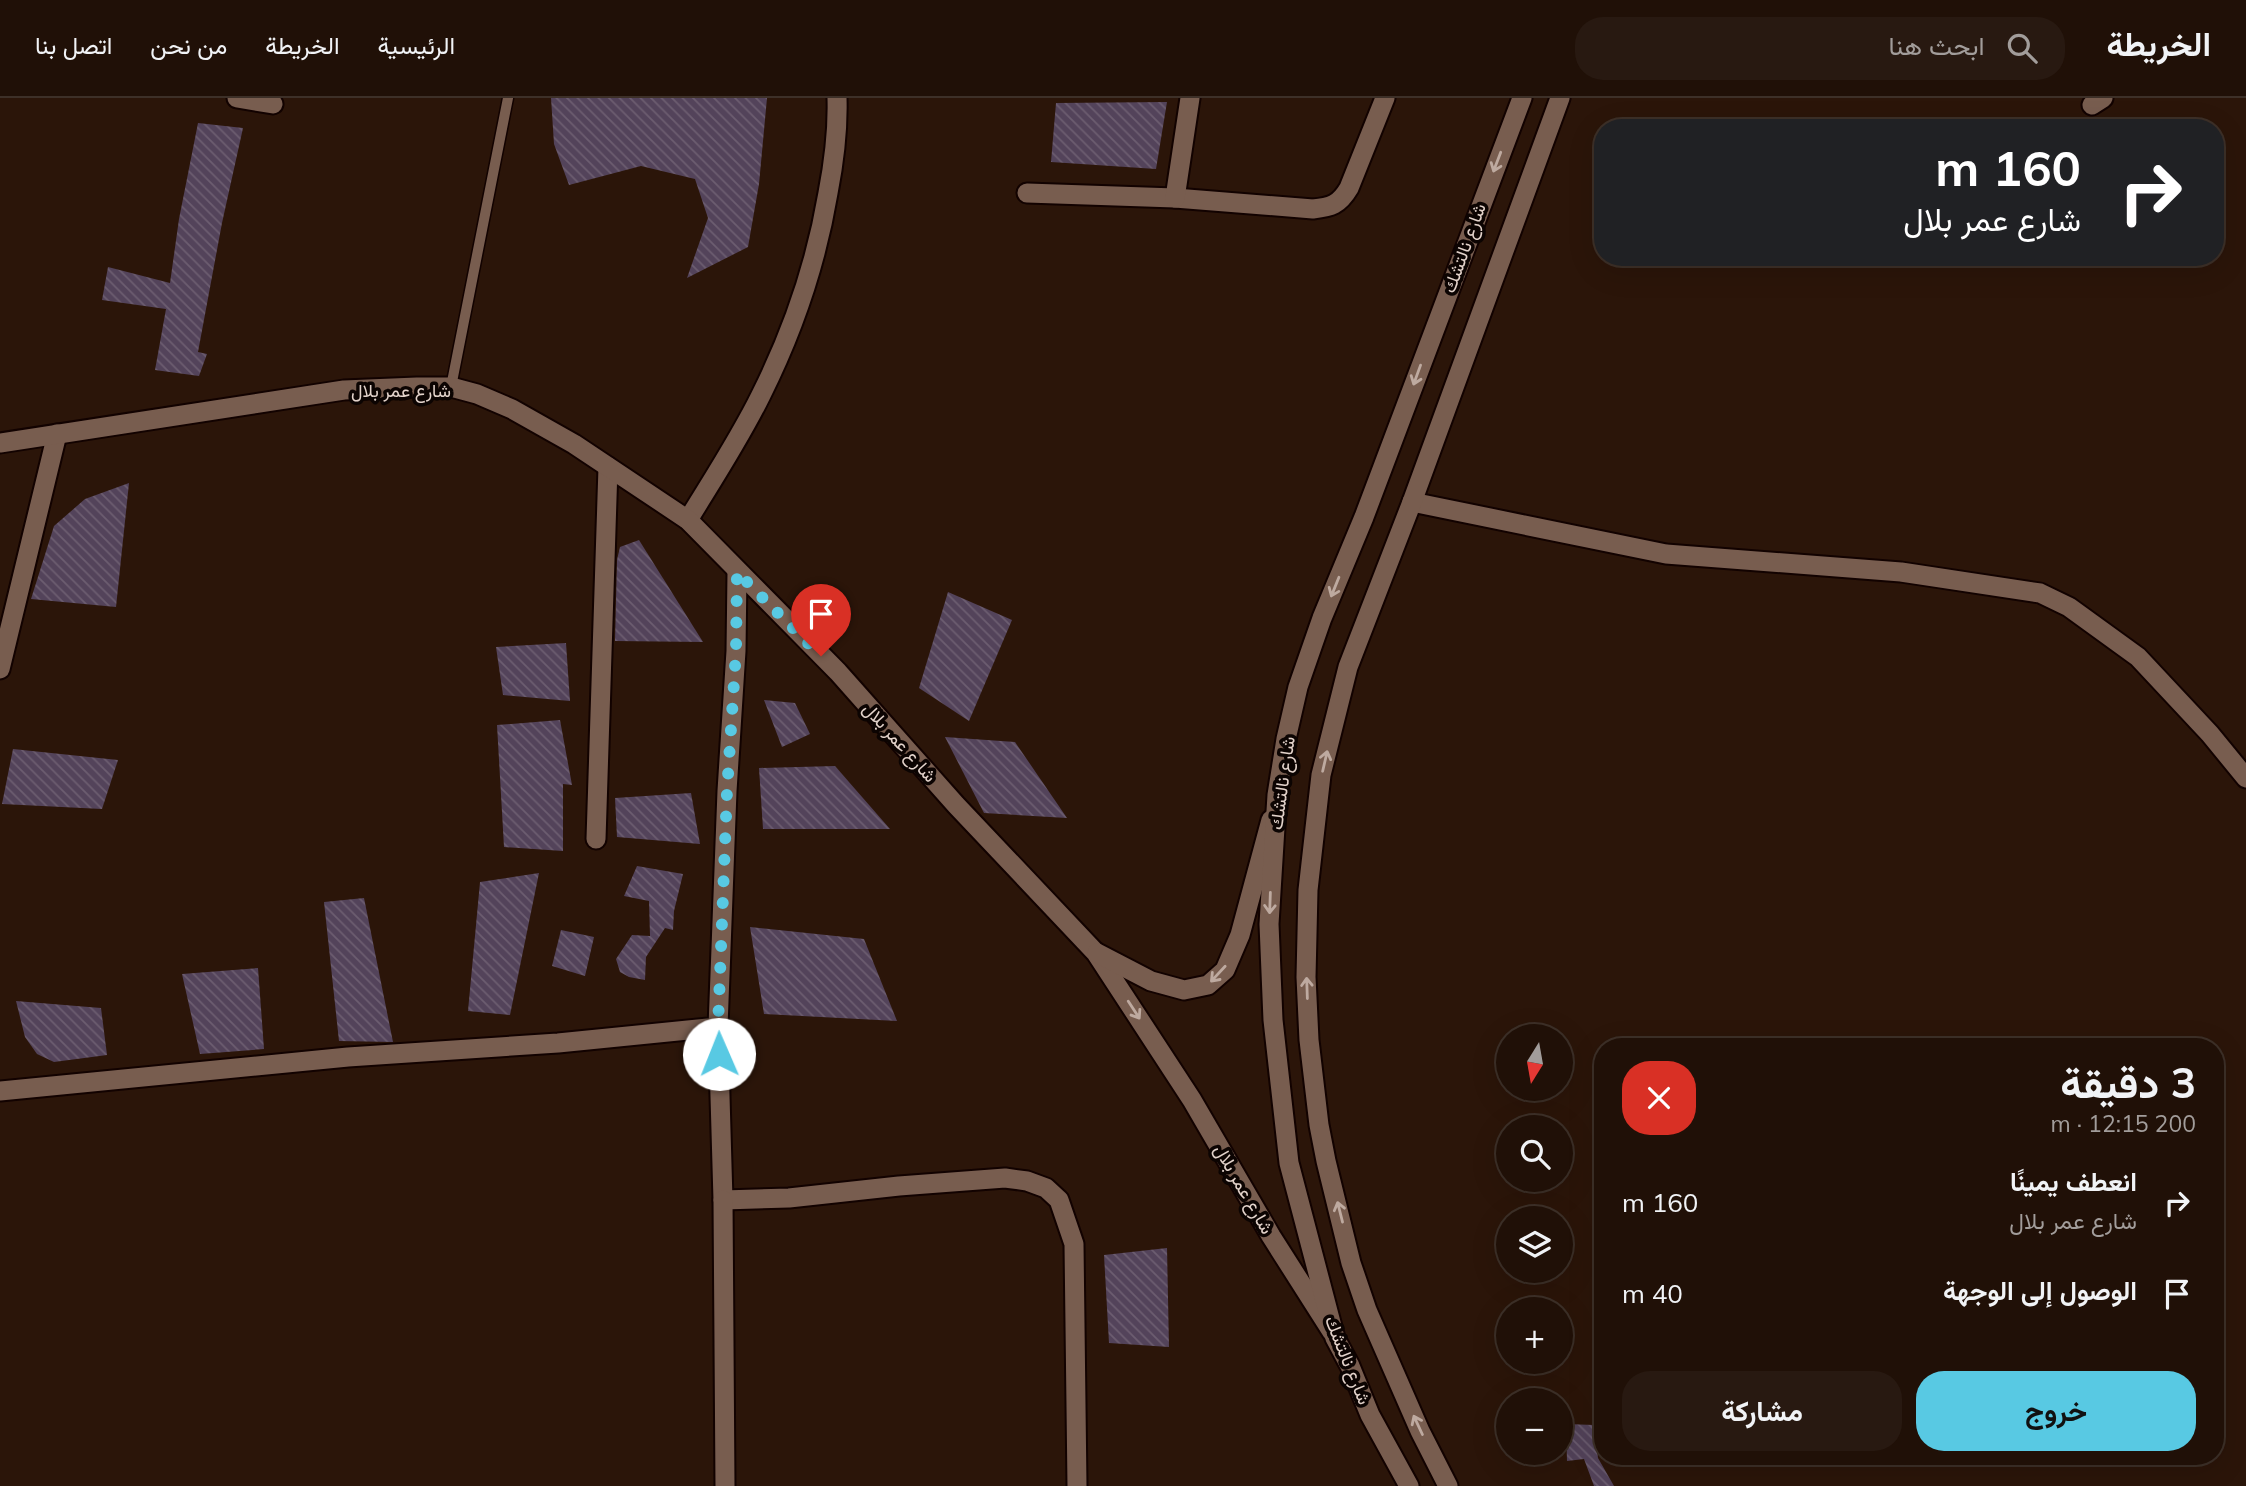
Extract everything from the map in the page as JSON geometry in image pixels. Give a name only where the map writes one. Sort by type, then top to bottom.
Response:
[{"type":"street","points":[[237,98],[273,104]]},
{"type":"street","points":[[688,520],[760,398],[807,286],[822,232],[833,168],[838,124],[837,98]]},
{"type":"street","points":[[1175,198],[1190,98]]},
{"type":"street","points":[[1027,192],[1175,198],[1313,209],[1333,206],[1341,201],[1349,188],[1385,98]]},
{"type":"street","name":"شارع نالتشك","points":[[1409,1486],[1370,1415],[1335,1338],[1289,1163],[1279,1094],[1269,924],[1278,795],[1286,739],[1298,687],[1322,618],[1364,517],[1521,98]]},
{"type":"street","name":"شارع نالتشك","points":[[1448,1486],[1385,1352],[1351,1263],[1319,1125],[1309,1041],[1308,890],[1321,775],[1348,667],[1412,502],[1560,98]]},
{"type":"street","name":"شارع عمر بلال","points":[[0,443],[344,390],[451,387],[477,394],[512,409],[608,467],[688,520],[838,672],[965,814],[1096,953],[1192,1100],[1271,1236],[1335,1338]]},
{"type":"street","points":[[0,668],[57,434]]},
{"type":"street","points":[[596,839],[608,467]]},
{"type":"street","points":[[1412,502],[1666,554],[1901,572],[2040,593],[2069,607],[2138,657],[2210,734],[2246,778]]},
{"type":"street","points":[[725,1486],[723,1200],[718,1027],[727,791],[736,651],[737,572]]},
{"type":"street","points":[[1096,953],[1151,981],[1184,990],[1209,985],[1224,970],[1240,935],[1278,795]]},
{"type":"street","points":[[0,1091],[348,1057],[558,1043],[718,1027]]},
{"type":"street","points":[[723,1200],[789,1198],[993,1179],[1027,1181],[1046,1188],[1059,1200],[1074,1244],[1077,1486]]},
{"type":"lane","points":[[451,387],[508,98]]},
{"type":"building","points":[[551,98],[767,98],[759,184],[748,247],[687,278],[708,218],[695,179],[641,166],[569,185],[554,144]]},
{"type":"building","points":[[1167,102],[1156,169],[1051,162],[1056,103]]},
{"type":"building","points":[[198,123],[243,128],[198,352],[207,354],[199,376],[155,370],[166,309],[102,300],[108,267],[170,283],[179,219]]},
{"type":"building","points":[[129,483],[116,607],[31,599],[54,526],[85,499]]},
{"type":"building","points":[[639,540],[703,642],[615,641],[617,560],[620,547]]},
{"type":"building","points":[[948,592],[1012,620],[969,721],[919,688]]},
{"type":"building","points":[[566,643],[570,701],[503,695],[496,647]]},
{"type":"building","points":[[764,700],[795,703],[810,734],[782,747]]},
{"type":"building","points":[[560,720],[572,785],[563,784],[563,851],[504,847],[497,725]]},
{"type":"building","points":[[945,737],[1015,742],[1067,818],[984,813]]},
{"type":"building","points":[[13,749],[118,760],[102,809],[2,804]]},
{"type":"building","points":[[835,766],[890,829],[763,829],[759,768]]},
{"type":"building","points":[[691,793],[700,844],[617,837],[615,798]]},
{"type":"building","points":[[637,866],[683,874],[674,911],[673,930],[665,928],[646,957],[645,980],[620,972],[616,959],[632,935],[650,936],[649,901],[624,896]]},
{"type":"building","points":[[539,873],[510,1015],[468,1011],[480,882]]},
{"type":"building","points":[[364,898],[393,1042],[339,1041],[324,902]]},
{"type":"building","points":[[750,927],[864,939],[897,1021],[764,1014]]},
{"type":"building","points":[[561,930],[594,937],[585,976],[552,966]]},
{"type":"building","points":[[258,968],[264,1049],[200,1054],[182,974]]},
{"type":"building","points":[[16,1001],[101,1008],[107,1055],[54,1062],[37,1054],[25,1037]]},
{"type":"building","points":[[1167,1248],[1169,1347],[1109,1343],[1104,1255]]},
{"type":"building","points":[[1573,1424],[1594,1425],[1594,1465],[1602,1465],[1614,1486],[1594,1486],[1584,1459],[1573,1460]]},
{"type":"route","points":[[719,1054],[737,572],[821,656]]}]
